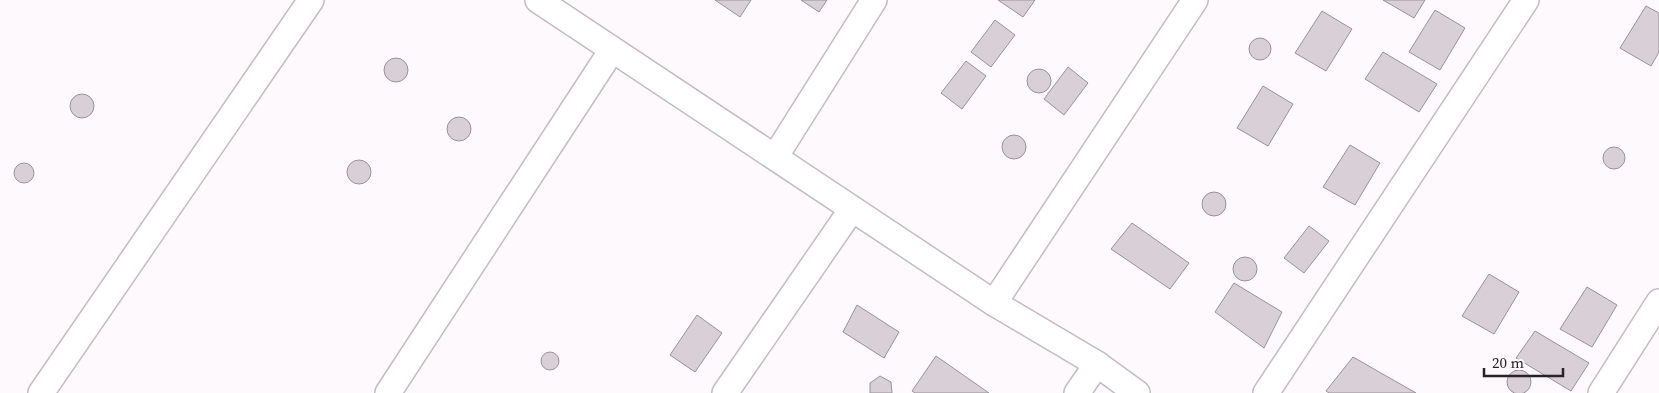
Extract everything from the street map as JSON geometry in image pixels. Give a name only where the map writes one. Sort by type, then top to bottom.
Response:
[{"type":"street","points":[[41,393],[311,0]]},
{"type":"street","points":[[774,157],[874,0]]},
{"type":"street","points":[[994,303],[1195,0]]},
{"type":"street","points":[[1266,393],[1526,0]]},
{"type":"street","points":[[540,1],[994,303],[1097,364],[1137,393]]},
{"type":"street","points":[[388,393],[612,50]]},
{"type":"street","points":[[725,393],[852,209]]},
{"type":"street","points":[[1601,393],[1659,302]]},
{"type":"street","points":[[1077,393],[1097,364]]},
{"type":"building","points":[[715,0],[751,0],[740,17]]},
{"type":"building","points":[[801,0],[827,0],[819,12]]},
{"type":"building","points":[[998,0],[1035,0],[1023,17]]},
{"type":"building","points":[[1383,0],[1425,0],[1414,18]]},
{"type":"building","points":[[1646,6],[1659,13],[1659,52],[1651,66],[1620,48]]},
{"type":"building","points":[[1435,10],[1465,28],[1440,70],[1409,52]]},
{"type":"building","points":[[1322,11],[1352,29],[1326,71],[1295,53]]},
{"type":"building","points":[[995,20],[1015,35],[991,67],[971,52]]},
{"type":"building","points":[[1260,38],[1268,41],[1271,49],[1268,57],[1260,60],[1252,57],[1249,49],[1252,41]]},
{"type":"building","points":[[1383,52],[1437,84],[1419,112],[1365,79]]},
{"type":"building","points":[[396,58],[404,62],[408,70],[404,78],[396,82],[388,78],[384,70],[388,62]]},
{"type":"building","points":[[966,61],[986,76],[962,109],[941,93]]},
{"type":"building","points":[[1068,67],[1088,83],[1064,115],[1044,99]]},
{"type":"building","points":[[1039,69],[1048,72],[1051,81],[1048,90],[1039,93],[1030,90],[1027,81],[1030,72]]},
{"type":"building","points":[[1263,86],[1293,104],[1268,146],[1237,128]]},
{"type":"building","points":[[82,94],[87,95],[93,101],[93,111],[87,117],[82,118],[77,117],[71,111],[70,106],[71,101],[77,95]]},
{"type":"building","points":[[459,117],[468,120],[471,129],[468,138],[459,141],[450,138],[447,129],[450,120]]},
{"type":"building","points":[[1014,135],[1023,138],[1026,147],[1023,156],[1014,159],[1005,156],[1002,147],[1005,138]]},
{"type":"building","points":[[1350,145],[1380,163],[1355,205],[1323,187]]},
{"type":"building","points":[[1614,147],[1622,150],[1625,158],[1622,166],[1614,169],[1606,166],[1603,158],[1606,150]]},
{"type":"building","points":[[359,160],[368,163],[371,172],[368,181],[359,184],[350,181],[347,172],[350,163]]},
{"type":"building","points":[[24,163],[31,166],[34,173],[31,180],[24,183],[17,180],[14,173],[17,166]]},
{"type":"building","points":[[1214,192],[1223,195],[1226,204],[1223,213],[1214,216],[1205,213],[1202,204],[1205,195]]},
{"type":"building","points":[[1132,223],[1189,263],[1170,289],[1111,249]]},
{"type":"building","points":[[1309,226],[1329,241],[1304,273],[1284,258]]},
{"type":"building","points":[[1245,257],[1254,260],[1257,269],[1254,278],[1245,281],[1236,278],[1233,269],[1236,260]]},
{"type":"building","points":[[1489,274],[1519,292],[1494,334],[1462,316]]},
{"type":"building","points":[[1234,283],[1282,312],[1264,348],[1215,312]]},
{"type":"building","points":[[1587,287],[1617,305],[1592,347],[1560,329]]},
{"type":"building","points":[[857,305],[899,332],[884,358],[843,332]]},
{"type":"building","points":[[697,315],[722,333],[695,372],[670,355]]},
{"type":"building","points":[[1535,331],[1589,363],[1571,391],[1516,358]]},
{"type":"building","points":[[550,352],[556,355],[559,361],[556,367],[550,370],[544,367],[541,361],[544,355]]},
{"type":"building","points":[[936,356],[989,393],[915,393],[912,391]]},
{"type":"building","points":[[1353,357],[1416,393],[1329,393],[1326,391]]},
{"type":"building","points":[[1519,370],[1524,371],[1530,377],[1530,387],[1524,393],[1519,394],[1514,393],[1508,387],[1507,382],[1508,377],[1514,371]]},
{"type":"building","points":[[880,376],[891,382],[892,393],[870,393],[870,383]]}]
